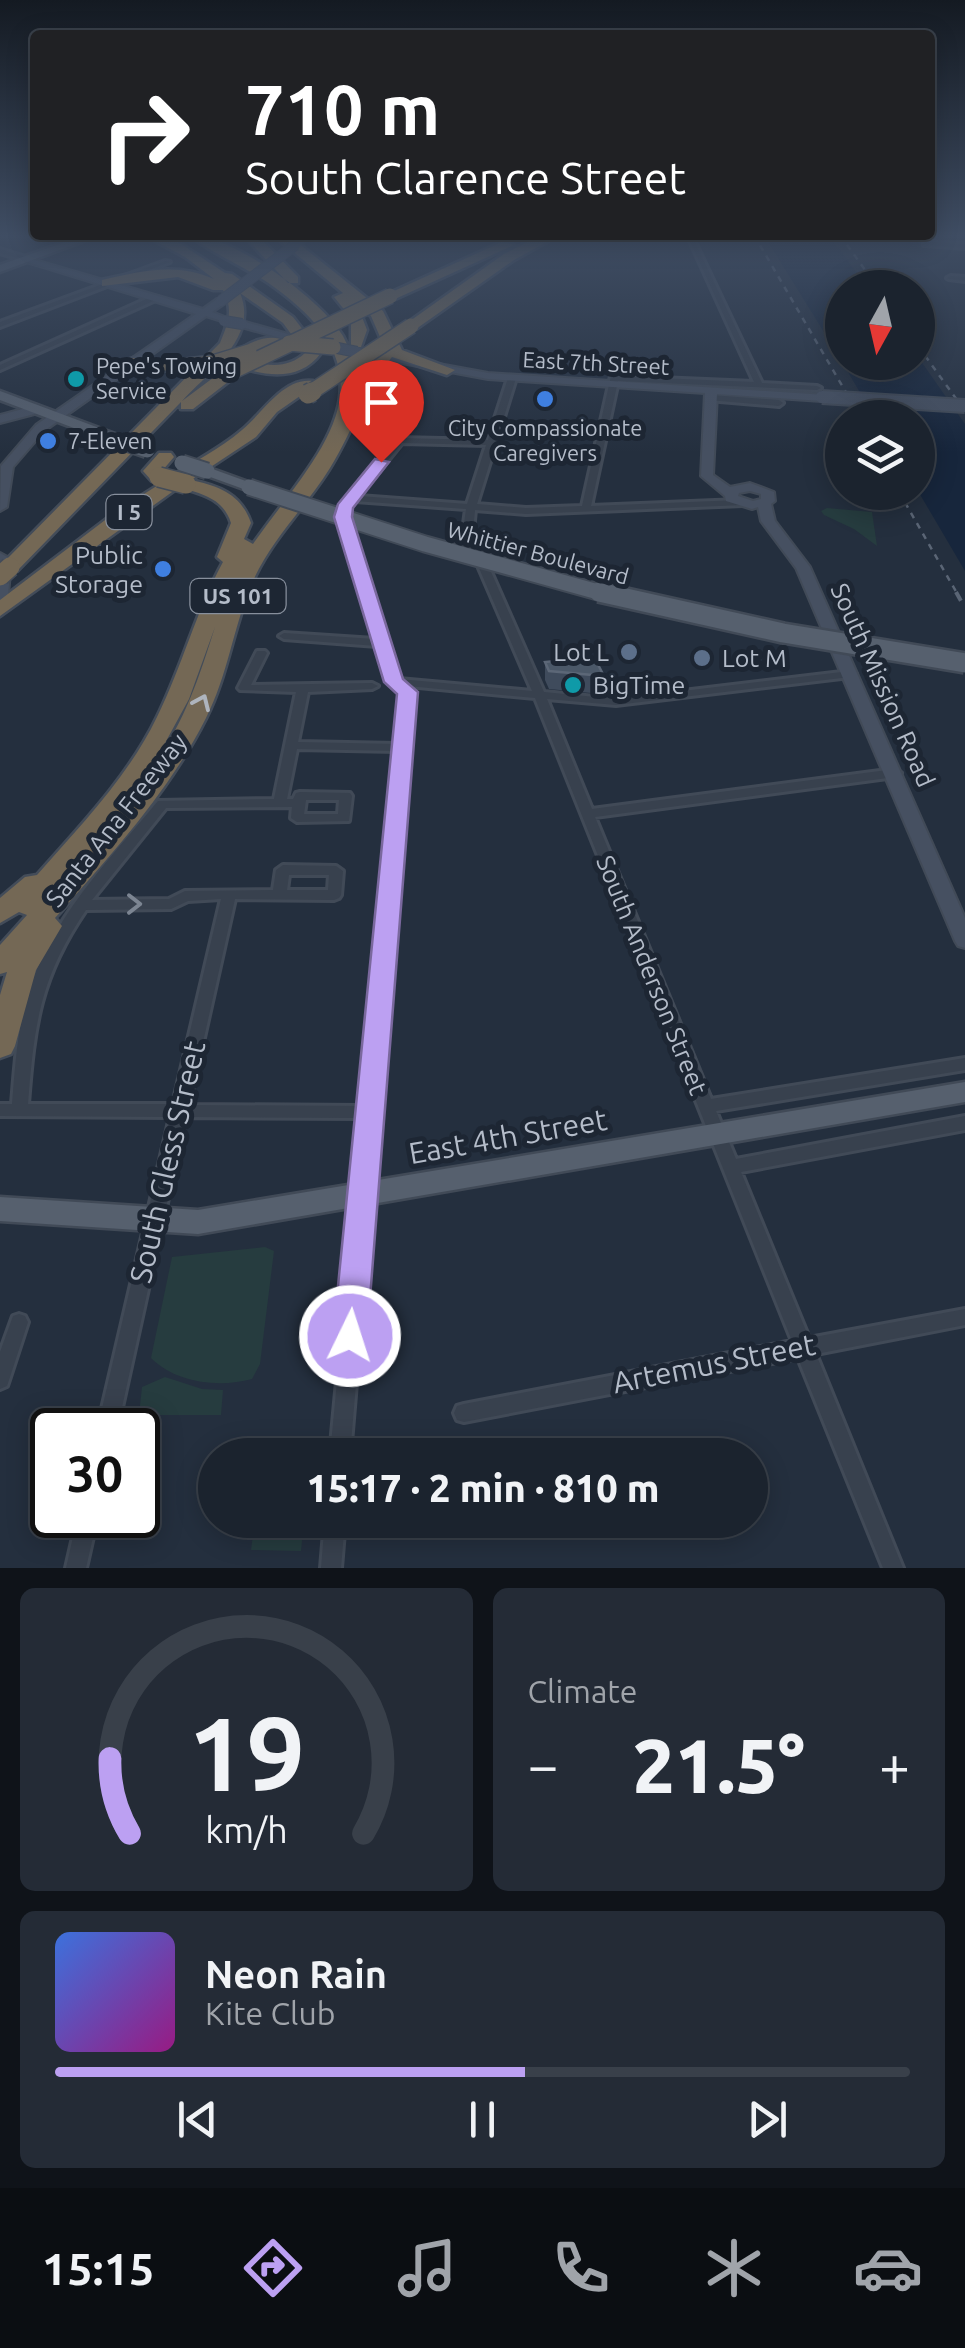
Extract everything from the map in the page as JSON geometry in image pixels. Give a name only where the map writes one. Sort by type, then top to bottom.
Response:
[{"type":"highway","points":[[227,307],[231,322]]},
{"type":"highway","points":[[231,322],[237,307]]},
{"type":"highway","points":[[271,307],[277,311],[304,338],[305,339],[313,354],[302,365],[286,369],[262,369],[244,363],[240,357],[248,349],[279,342],[304,338],[334,332]]},
{"type":"highway","name":"Santa Ana Freeway","points":[[0,939],[138,770],[160,736],[186,682],[224,580],[252,533],[320,452],[334,400],[327,351],[290,307]]},
{"type":"highway","points":[[303,307],[334,332]]},
{"type":"highway","name":"Santa Ana Freeway","points":[[0,964],[151,784],[187,734],[207,693],[248,570],[322,470],[336,443],[344,418],[347,380],[341,347],[318,307]]},
{"type":"highway","points":[[307,389],[357,348],[362,326],[350,307]]},
{"type":"highway","points":[[369,307],[378,314],[395,353],[447,370]]},
{"type":"highway","points":[[37,541],[177,412],[231,372],[334,332],[373,307]]},
{"type":"highway","points":[[307,389],[438,307]]},
{"type":"highway","name":"I 5","points":[[3,566],[37,541],[216,356],[226,345],[231,322]]},
{"type":"highway","points":[[132,362],[178,367],[233,358],[334,332]]},
{"type":"highway","points":[[344,418],[359,401],[372,369],[384,357]]},
{"type":"highway","name":"I 5","points":[[5,606],[124,515],[250,433],[307,389]]},
{"type":"highway","points":[[165,457],[152,471],[225,497],[239,515],[239,533],[221,568],[224,580]]},
{"type":"highway","points":[[0,1046],[22,970],[44,930],[151,784]]},
{"type":"highway","points":[[0,913],[62,862]]},
{"type":"main road","name":"East 7th Street","points":[[188,307],[298,340],[334,332],[357,348],[447,370],[512,378],[676,384],[711,394],[759,389],[965,406]]},
{"type":"main road","points":[[0,507],[4,467],[31,437],[212,307]]},
{"type":"main road","points":[[184,327],[231,322]]},
{"type":"main road","points":[[711,394],[707,476],[739,499]]},
{"type":"main road","name":"Whittier Boulevard","points":[[0,395],[420,546],[561,584],[766,630],[965,663]]},
{"type":"main road","points":[[0,419],[38,409]]},
{"type":"main road","name":"South Mission Road","points":[[739,499],[803,567],[965,941]]},
{"type":"main road","points":[[3,566],[4,559],[5,606]]},
{"type":"main road","name":"East 4th Street","points":[[0,1208],[198,1222],[965,1092]]},
{"type":"street","points":[[0,326],[47,307]]},
{"type":"street","points":[[0,368],[136,307]]},
{"type":"street","points":[[722,307],[759,389]]},
{"type":"street","name":"South Anderson Street","points":[[512,378],[471,507],[468,531],[540,696],[893,1568]]},
{"type":"street","points":[[586,508],[614,380]]},
{"type":"street","points":[[676,384],[817,388]]},
{"type":"street","points":[[711,394],[778,403]]},
{"type":"street","points":[[341,1438],[408,692],[394,682],[343,517],[351,498],[404,439],[492,444]]},
{"type":"street","points":[[351,498],[526,511],[739,499]]},
{"type":"street","points":[[284,636],[384,644]]},
{"type":"street","points":[[261,653],[244,688],[291,692],[302,687],[372,686]]},
{"type":"street","points":[[394,682],[616,702],[850,674]]},
{"type":"street","points":[[280,803],[302,687]]},
{"type":"street","points":[[292,745],[405,748]]},
{"type":"street","points":[[587,814],[895,774]]},
{"type":"street","points":[[19,1110],[28,1023],[39,982],[80,905],[162,804],[299,804]]},
{"type":"street","name":"South Gless Street","points":[[112,1408],[229,894]]},
{"type":"street","points":[[80,905],[172,904],[184,896],[278,894]]},
{"type":"street","points":[[706,1106],[965,1064]]},
{"type":"street","points":[[0,1110],[368,1112]]},
{"type":"street","points":[[730,1167],[965,1123]]},
{"type":"street","name":"Artemus Street","points":[[464,1413],[965,1317]]},
{"type":"street","points":[[0,1380],[19,1322]]},
{"type":"street","points":[[76,1568],[83,1538]]},
{"type":"street","points":[[331,1568],[334,1538]]},
{"type":"green space","points":[[821,511],[872,512],[877,546],[854,529]]},
{"type":"green space","points":[[265,1247],[274,1251],[260,1364],[252,1379],[226,1383],[198,1381],[173,1373],[151,1358],[172,1257]]},
{"type":"green space","points":[[165,1377],[202,1389],[223,1390],[221,1415],[160,1415],[160,1408],[140,1408],[142,1387]]},
{"type":"green space","points":[[253,1538],[302,1538],[301,1551],[251,1550]]},
{"type":"water","points":[[808,307],[825,307],[825,334],[820,326]]},
{"type":"water","points":[[852,380],[934,380],[965,424],[965,571],[929,510],[935,510],[935,400],[864,400]]},
{"type":"building","points":[[594,657],[604,676],[549,671],[545,662]]},
{"type":"railway","points":[[796,307],[850,400]]},
{"type":"railway","points":[[935,370],[965,411]]},
{"type":"railway","points":[[909,510],[958,595]]},
{"type":"railway","points":[[956,592],[965,608]]},
{"type":"place","name":"Pepe's Towing Service","points":[[76,379]]},
{"type":"place","name":"City Compassionate Caregivers","points":[[545,399]]},
{"type":"place","name":"7-Eleven","points":[[48,441]]},
{"type":"place","name":"Public Storage","points":[[163,569]]},
{"type":"place","name":"Lot L","points":[[629,652]]},
{"type":"place","name":"Lot M","points":[[702,658]]},
{"type":"place","name":"BigTime","points":[[573,685]]},
{"type":"route","points":[[350,1336],[408,692],[394,682],[343,517],[344,508],[381,462]]}]
